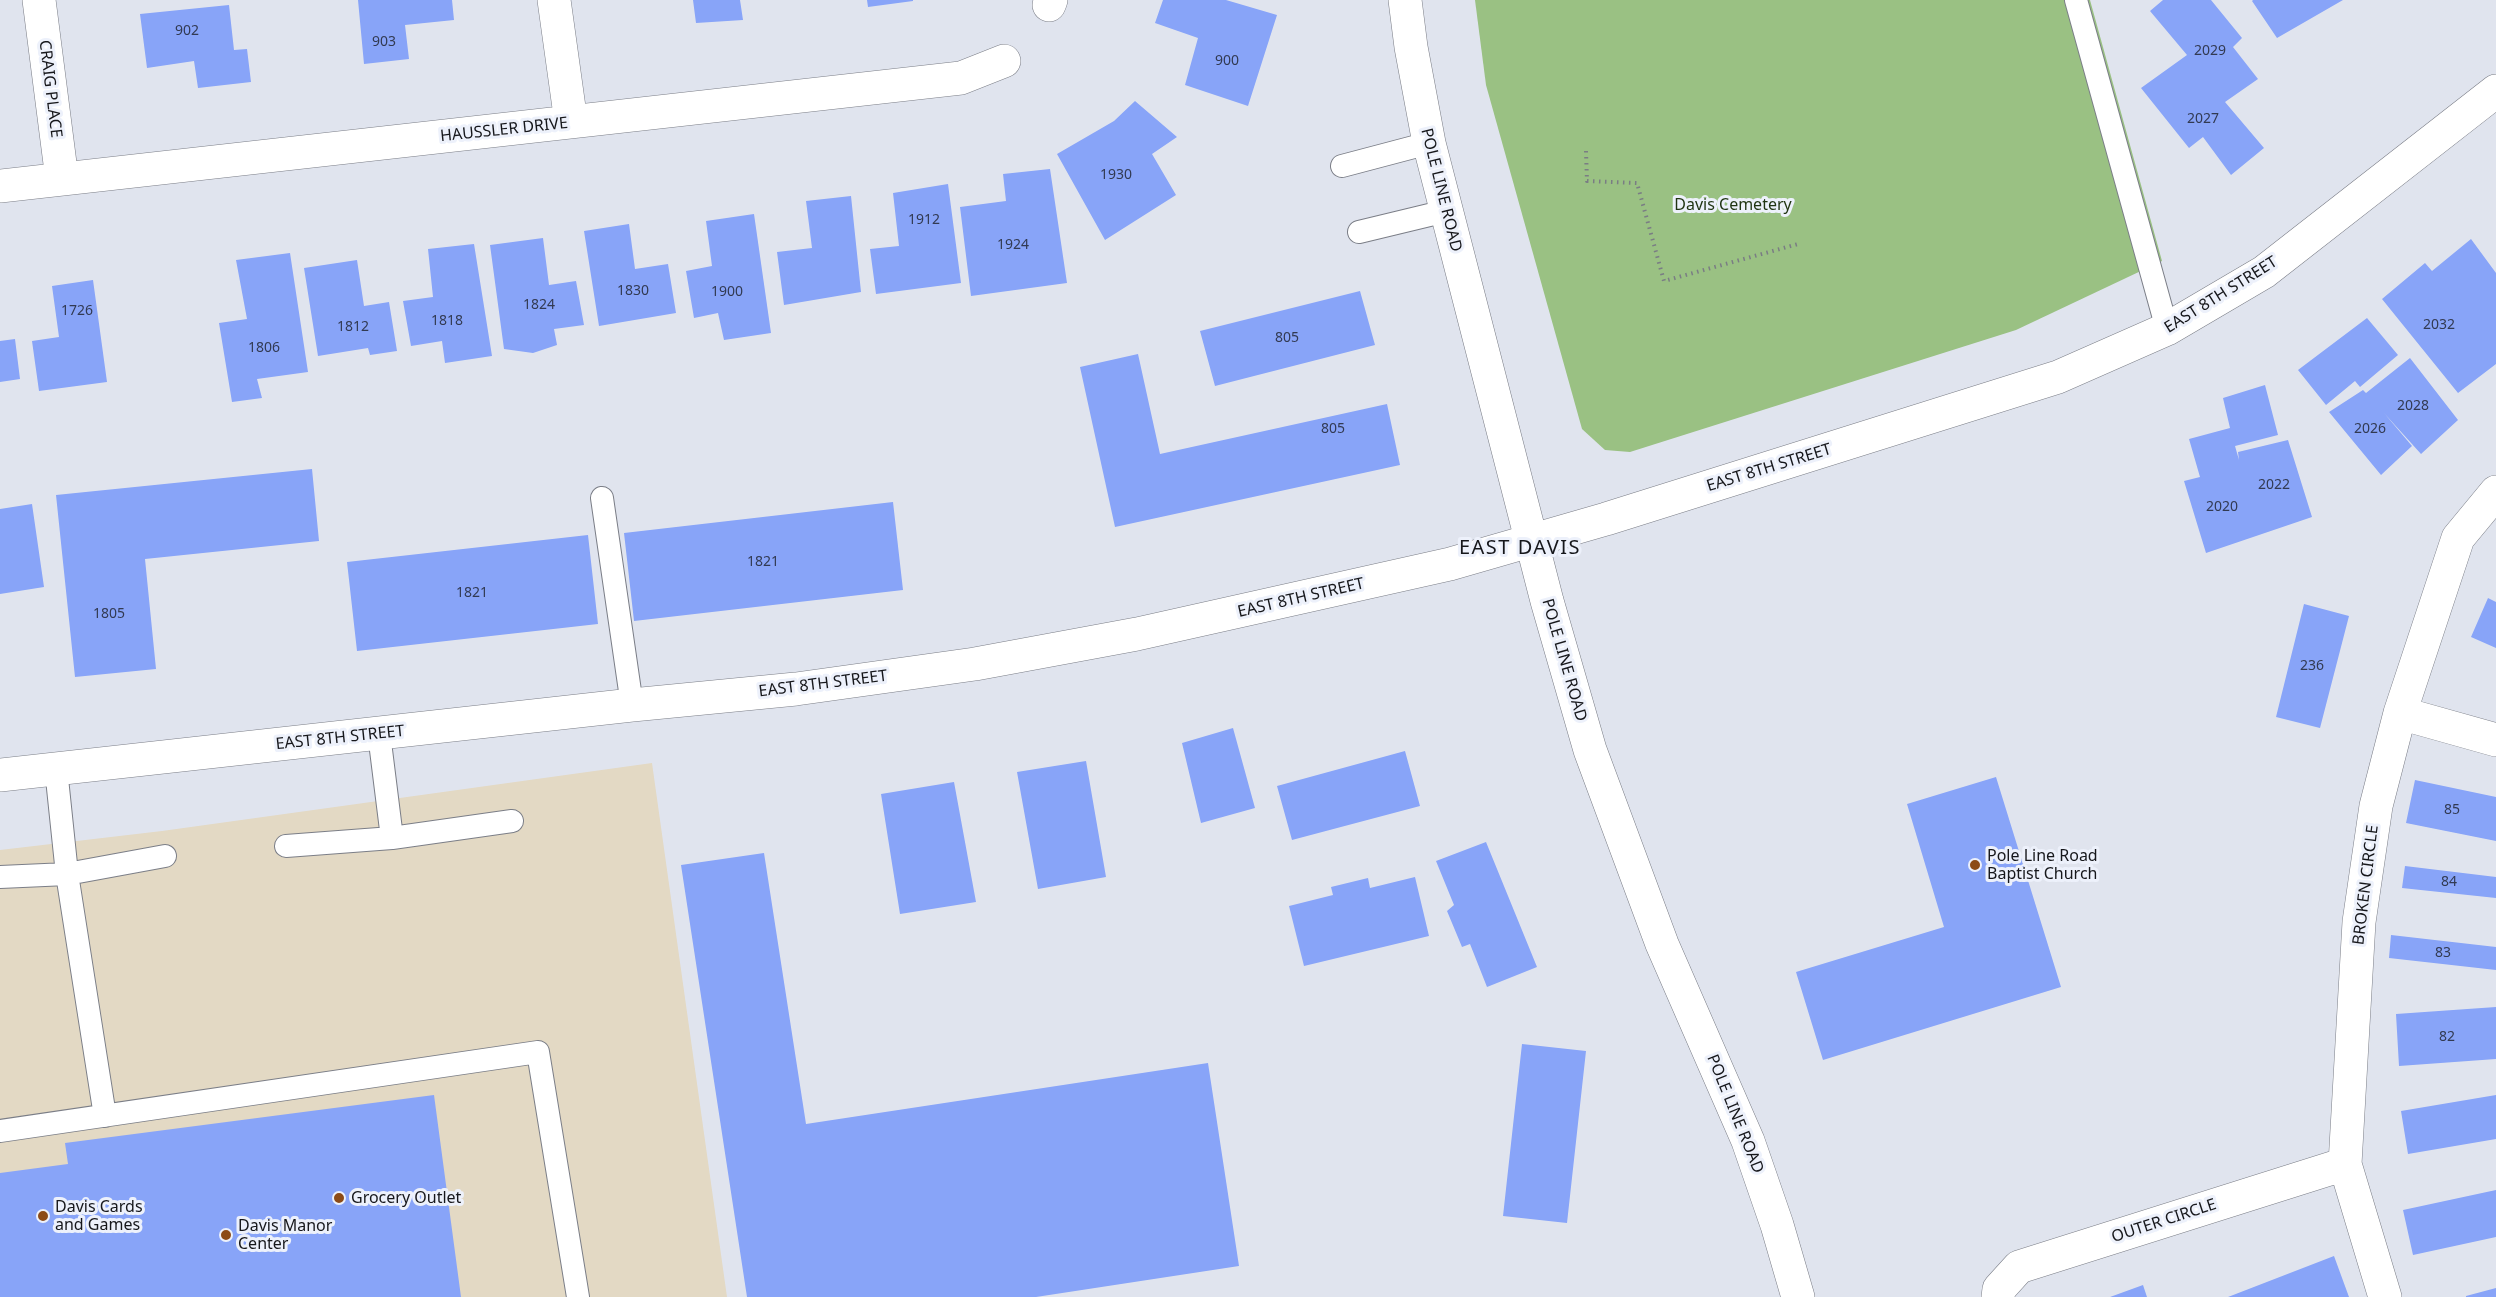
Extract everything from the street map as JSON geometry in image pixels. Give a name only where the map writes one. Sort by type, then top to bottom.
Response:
[{"type":"street","name":"CRAIG PLACE","points":[[39,0],[62,179]]},
{"type":"street","points":[[554,0],[571,122]]},
{"type":"street","name":"POLE LINE ROAD","points":[[1405,0],[1411,47],[1429,143],[1532,541],[1590,750],[1662,944],[1748,1141],[1778,1225],[1798,1297]]},
{"type":"street","name":"HAUSSLER DRIVE","points":[[0,186],[961,78],[1004,61]]},
{"type":"street","name":"EAST 8TH STREET","points":[[0,775],[796,689],[975,664],[1125,636],[1450,564],[1532,541],[2058,377],[2168,329],[2264,272],[2496,91]]},
{"type":"street","name":"BROKEN CIRCLE","points":[[2385,1297],[2345,1164],[2359,922],[2376,806],[2400,713],[2458,538],[2496,492]]},
{"type":"street","points":[[2400,713],[2496,740]]},
{"type":"street","name":"OUTER CIRCLE","points":[[1998,1297],[1999,1289],[2019,1268],[2345,1164]]},
{"type":"lane","points":[[2076,0],[2168,329]]},
{"type":"lane","points":[[1342,166],[1429,143]]},
{"type":"lane","points":[[1359,232],[1446,211]]},
{"type":"lane","points":[[602,498],[632,705]]},
{"type":"lane","points":[[379,734],[392,838]]},
{"type":"lane","points":[[56,769],[67,874],[105,1116]]},
{"type":"lane","points":[[286,846],[392,838],[512,821]]},
{"type":"lane","points":[[0,877],[67,874],[165,856]]},
{"type":"lane","points":[[0,1131],[538,1052],[578,1297]]},
{"type":"path","points":[[1586,151],[1587,181],[1637,183],[1664,281],[1798,244]]},
{"type":"shaded area","points":[[652,763],[727,1297],[0,1297],[0,850],[162,831]]},
{"type":"green space","name":"Davis Cemetery","points":[[1475,0],[2090,0],[2162,261],[2016,330],[1630,452],[1605,450],[1582,429],[1486,85]]},
{"type":"building","points":[[358,0],[452,0],[454,20],[405,25],[409,59],[364,64]]},
{"type":"building","points":[[693,0],[740,0],[743,20],[696,23]]},
{"type":"building","points":[[867,0],[913,0],[913,1],[868,7]]},
{"type":"building","points":[[1163,0],[1226,0],[1277,15],[1248,106],[1185,85],[1198,38],[1155,23]]},
{"type":"building","points":[[2163,0],[2211,0],[2242,38],[2233,47],[2258,79],[2225,102],[2264,148],[2231,175],[2203,137],[2189,148],[2141,88],[2187,55],[2150,11]]},
{"type":"building","points":[[2253,0],[2343,0],[2277,38],[2252,1]]},
{"type":"building","points":[[229,5],[234,50],[247,49],[251,82],[198,88],[194,61],[147,68],[140,14]]},
{"type":"building","points":[[1135,101],[1177,137],[1152,154],[1176,195],[1105,240],[1057,154],[1114,121]]},
{"type":"building","points":[[1050,169],[1067,283],[971,296],[960,207],[1006,201],[1003,174]]},
{"type":"building","points":[[948,184],[961,283],[876,294],[870,249],[899,246],[893,193]]},
{"type":"building","points":[[851,196],[861,292],[784,305],[777,252],[812,248],[806,201]]},
{"type":"building","points":[[754,214],[771,333],[724,340],[718,313],[694,318],[686,271],[712,266],[706,221]]},
{"type":"building","points":[[629,224],[635,269],[668,264],[676,313],[599,326],[584,231]]},
{"type":"building","points":[[543,238],[549,285],[576,281],[584,325],[554,329],[557,345],[533,353],[504,349],[490,245]]},
{"type":"building","points":[[2471,239],[2496,273],[2496,364],[2458,393],[2382,299],[2425,263],[2432,271]]},
{"type":"building","points":[[474,244],[492,356],[445,363],[442,341],[411,346],[403,301],[433,297],[428,249]]},
{"type":"building","points":[[290,253],[308,372],[257,379],[262,398],[232,402],[219,323],[247,319],[236,260]]},
{"type":"building","points":[[357,260],[364,306],[389,302],[397,351],[370,355],[368,348],[318,356],[304,268]]},
{"type":"building","points":[[93,280],[107,382],[39,391],[32,341],[59,337],[52,286]]},
{"type":"building","points":[[1360,291],[1375,345],[1215,386],[1200,331]]},
{"type":"building","points":[[2367,318],[2398,355],[2360,387],[2355,381],[2326,405],[2298,370]]},
{"type":"building","points":[[15,339],[20,379],[0,382],[0,341]]},
{"type":"building","points":[[1138,354],[1160,454],[1387,404],[1400,465],[1115,527],[1080,367]]},
{"type":"building","points":[[2410,358],[2458,420],[2421,454],[2384,413],[2412,446],[2381,475],[2329,412],[2363,390],[2366,393]]},
{"type":"building","points":[[2265,385],[2278,435],[2235,446],[2239,460],[2238,452],[2288,440],[2312,517],[2206,553],[2184,481],[2200,477],[2189,439],[2230,428],[2223,398]]},
{"type":"building","points":[[312,469],[319,541],[145,559],[156,669],[75,677],[56,495]]},
{"type":"building","points":[[893,502],[903,590],[634,621],[624,533]]},
{"type":"building","points":[[32,504],[44,587],[0,594],[0,509]]},
{"type":"building","points":[[588,535],[598,624],[357,651],[347,562]]},
{"type":"building","points":[[2488,598],[2496,602],[2496,648],[2471,637]]},
{"type":"building","points":[[2304,604],[2349,616],[2320,728],[2276,717]]},
{"type":"building","points":[[1233,728],[1255,808],[1201,823],[1182,743]]},
{"type":"building","points":[[1405,751],[1420,806],[1292,840],[1277,786]]},
{"type":"building","points":[[1086,761],[1106,877],[1038,889],[1017,772]]},
{"type":"building","name":"Pole Line Road Baptist Church","points":[[1996,777],[2061,987],[1823,1060],[1796,972],[1944,927],[1907,804]]},
{"type":"building","points":[[2415,780],[2496,797],[2496,841],[2406,823]]},
{"type":"building","points":[[954,782],[976,902],[900,914],[881,794]]},
{"type":"building","points":[[1486,842],[1537,967],[1487,987],[1470,944],[1462,947],[1447,911],[1454,905],[1436,861]]},
{"type":"building","points":[[764,853],[806,1124],[1208,1063],[1239,1266],[1036,1297],[747,1297],[681,865]]},
{"type":"building","points":[[2405,866],[2496,877],[2496,898],[2402,888]]},
{"type":"building","points":[[1415,877],[1429,936],[1304,966],[1289,906],[1333,895],[1331,887],[1368,878],[1370,888]]},
{"type":"building","points":[[2391,935],[2496,947],[2496,970],[2389,958]]},
{"type":"building","points":[[2496,1007],[2496,1059],[2399,1066],[2396,1014]]},
{"type":"building","points":[[1522,1044],[1586,1051],[1567,1223],[1503,1216]]},
{"type":"building","name":"Davis Manor Center","points":[[434,1095],[461,1297],[0,1297],[0,1173],[68,1164],[65,1143]]},
{"type":"building","points":[[2496,1095],[2496,1139],[2408,1154],[2401,1111]]},
{"type":"building","points":[[2496,1190],[2496,1237],[2413,1255],[2403,1210]]},
{"type":"building","points":[[2334,1256],[2349,1297],[2228,1297]]},
{"type":"building","points":[[2143,1285],[2147,1297],[2110,1297]]},
{"type":"building","points":[[2496,1288],[2496,1297],[2466,1297],[2466,1296]]},
{"type":"place","name":"Pole Line Road Baptist Church","points":[[1975,865]]},
{"type":"place","name":"Grocery Outlet","points":[[339,1198]]},
{"type":"place","name":"Davis Cards and Games","points":[[43,1216]]},
{"type":"place","name":"Davis Manor Center","points":[[226,1235]]},
{"type":"district","name":"EAST DAVIS","points":[[1520,548]]}]
